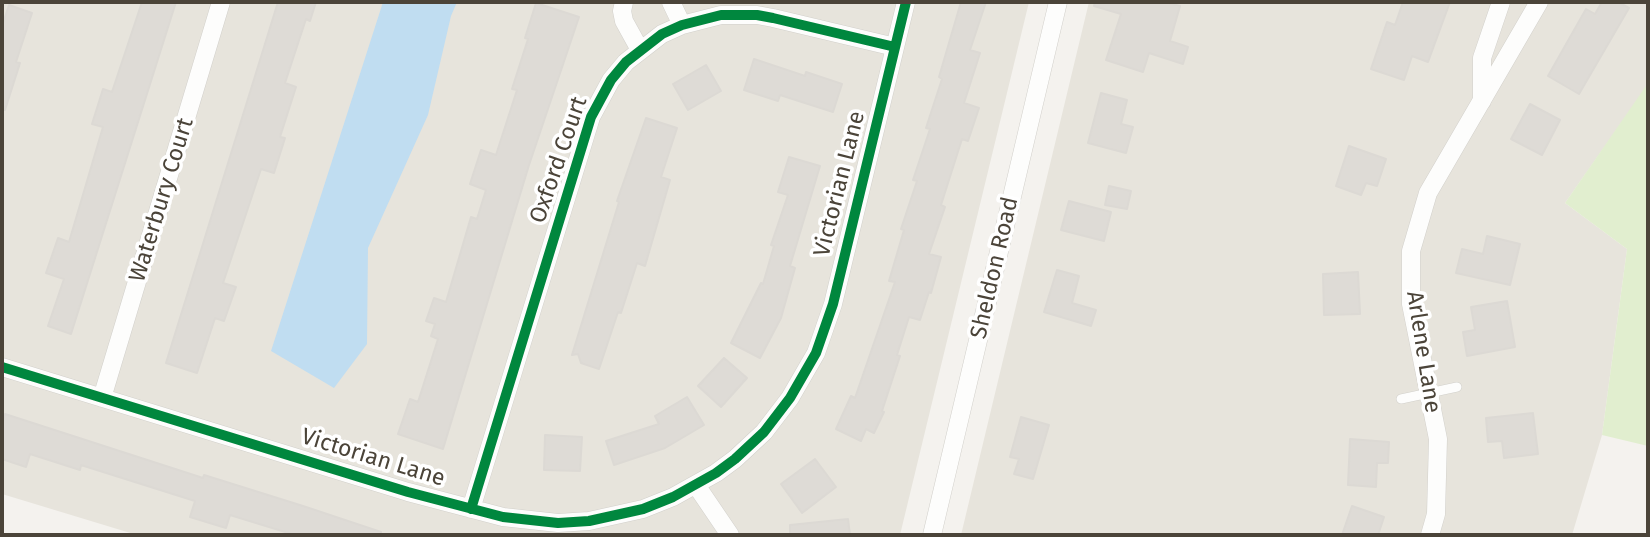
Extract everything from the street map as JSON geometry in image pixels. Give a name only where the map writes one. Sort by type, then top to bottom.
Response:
[{"type":"street","name":"Waterbury Court","points":[[102,398],[221,2]]},
{"type":"street","points":[[624,2],[624,21],[640,50]]},
{"type":"street","points":[[671,2],[682,25]]},
{"type":"street","name":"Victorian Lane","points":[[2,367],[471,509],[534,522],[589,521],[643,509],[696,485],[735,459],[764,432],[790,398],[816,353],[833,304],[906,2]]},
{"type":"street","name":"Sheldon Road","points":[[932,535],[1058,2]]},
{"type":"street","points":[[1482,101],[1482,58],[1501,2]]},
{"type":"street","name":"Arlene Lane","points":[[1430,535],[1436,514],[1438,439],[1411,304],[1411,251],[1428,193],[1539,2]]},
{"type":"street","name":"Oxford Court","points":[[471,509],[592,117],[611,80],[640,50],[662,34],[682,25],[721,15],[757,15],[895,47]]},
{"type":"street","points":[[696,485],[730,535]]},
{"type":"lane","points":[[1401,399],[1457,387]]},
{"type":"shaded area","points":[[2,2],[1029,2],[900,535],[137,535],[2,494]]},
{"type":"shaded area","points":[[1089,2],[1648,2],[1648,89],[1645,89],[1565,203],[1627,249],[1602,435],[1572,535],[961,535]]},
{"type":"green space","points":[[1648,83],[1648,446],[1602,435],[1627,249],[1565,203]]},
{"type":"water","points":[[383,2],[457,2],[451,16],[428,115],[368,248],[367,344],[334,388],[271,351]]},
{"type":"building","points":[[142,2],[176,2],[71,334],[48,326],[64,279],[46,273],[58,238],[69,242],[103,127],[92,124],[103,89],[112,92]]},
{"type":"building","points":[[278,2],[316,2],[310,21],[306,19],[285,83],[296,87],[280,137],[285,138],[274,173],[261,169],[223,283],[236,287],[224,321],[215,318],[197,373],[166,363]]},
{"type":"building","points":[[961,2],[986,2],[970,50],[980,53],[964,103],[979,108],[968,141],[962,139],[941,205],[945,207],[929,254],[941,257],[931,293],[929,292],[920,320],[909,317],[897,355],[900,356],[882,411],[884,412],[874,433],[866,429],[861,441],[836,429],[851,396],[855,398],[895,282],[889,281],[904,230],[901,229],[917,181],[913,180],[930,129],[926,128],[942,79],[939,77]]},
{"type":"building","points":[[1095,2],[1165,2],[1180,6],[1170,41],[1188,47],[1183,64],[1149,53],[1143,72],[1106,60],[1121,14],[1094,6]]},
{"type":"building","points":[[1403,2],[1450,2],[1428,62],[1412,56],[1404,80],[1371,69],[1387,22],[1395,25]]},
{"type":"building","points":[[1602,2],[1618,2],[1629,8],[1579,94],[1548,76],[1586,9],[1595,14]]},
{"type":"building","points":[[536,3],[579,17],[529,165],[443,449],[398,434],[410,399],[418,402],[438,339],[431,336],[435,324],[426,321],[434,298],[446,302],[471,217],[477,219],[486,190],[470,184],[481,150],[496,155],[517,90],[512,89]]},
{"type":"building","points":[[9,5],[32,13],[16,62],[20,63],[5,110],[2,110],[2,26]]},
{"type":"building","points":[[754,59],[805,76],[806,72],[842,84],[833,112],[780,95],[778,101],[744,90]]},
{"type":"building","points":[[706,65],[721,91],[688,110],[673,84]]},
{"type":"building","points":[[1101,93],[1127,100],[1121,124],[1133,127],[1126,153],[1088,143]]},
{"type":"building","points":[[1530,104],[1560,120],[1542,155],[1511,139]]},
{"type":"building","points":[[646,118],[677,128],[661,177],[670,180],[645,266],[637,263],[599,369],[581,363],[578,354],[572,355],[619,202],[617,201]]},
{"type":"building","points":[[1349,146],[1386,159],[1377,186],[1366,183],[1361,195],[1336,186]]},
{"type":"building","points":[[789,157],[820,166],[790,266],[795,268],[781,318],[760,358],[731,343],[761,283],[763,284],[774,246],[771,245],[788,195],[778,192]]},
{"type":"building","points":[[1109,186],[1131,191],[1127,209],[1105,205]]},
{"type":"building","points":[[1069,201],[1111,212],[1104,241],[1061,230]]},
{"type":"building","points":[[1487,236],[1520,244],[1510,285],[1456,273],[1462,249],[1483,254]]},
{"type":"building","points":[[1057,270],[1079,276],[1072,303],[1096,310],[1091,326],[1044,312]]},
{"type":"building","points":[[1358,272],[1360,314],[1324,315],[1323,274]]},
{"type":"building","points":[[1507,301],[1515,347],[1467,356],[1463,332],[1475,330],[1471,307]]},
{"type":"building","points":[[724,358],[747,378],[721,407],[698,386]]},
{"type":"building","points":[[687,397],[704,425],[665,448],[614,465],[606,441],[659,424],[655,416]]},
{"type":"building","points":[[1533,413],[1538,454],[1504,458],[1502,441],[1488,442],[1486,418]]},
{"type":"building","points":[[5,414],[203,478],[204,475],[303,506],[381,532],[381,535],[295,535],[230,515],[226,528],[190,517],[195,501],[81,465],[80,470],[30,454],[26,467],[2,459],[2,424]]},
{"type":"building","points":[[1021,417],[1049,425],[1033,479],[1014,474],[1019,459],[1010,457]]},
{"type":"building","points":[[545,435],[582,437],[580,471],[544,470]]},
{"type":"building","points":[[1350,439],[1389,442],[1388,463],[1377,463],[1376,487],[1348,485]]},
{"type":"building","points":[[815,459],[836,487],[802,513],[781,484]]},
{"type":"building","points":[[1352,506],[1384,517],[1378,535],[1342,535]]},
{"type":"building","points":[[848,519],[850,535],[790,535],[790,525]]},
{"type":"cycle path","points":[[2,367],[408,492],[503,517],[558,523],[589,521],[643,509],[673,497],[716,473],[764,432],[790,398],[816,353],[833,304],[906,2]]},
{"type":"cycle path","points":[[471,509],[591,117],[611,80],[626,62],[662,34],[682,25],[721,15],[757,15],[895,47]]}]
